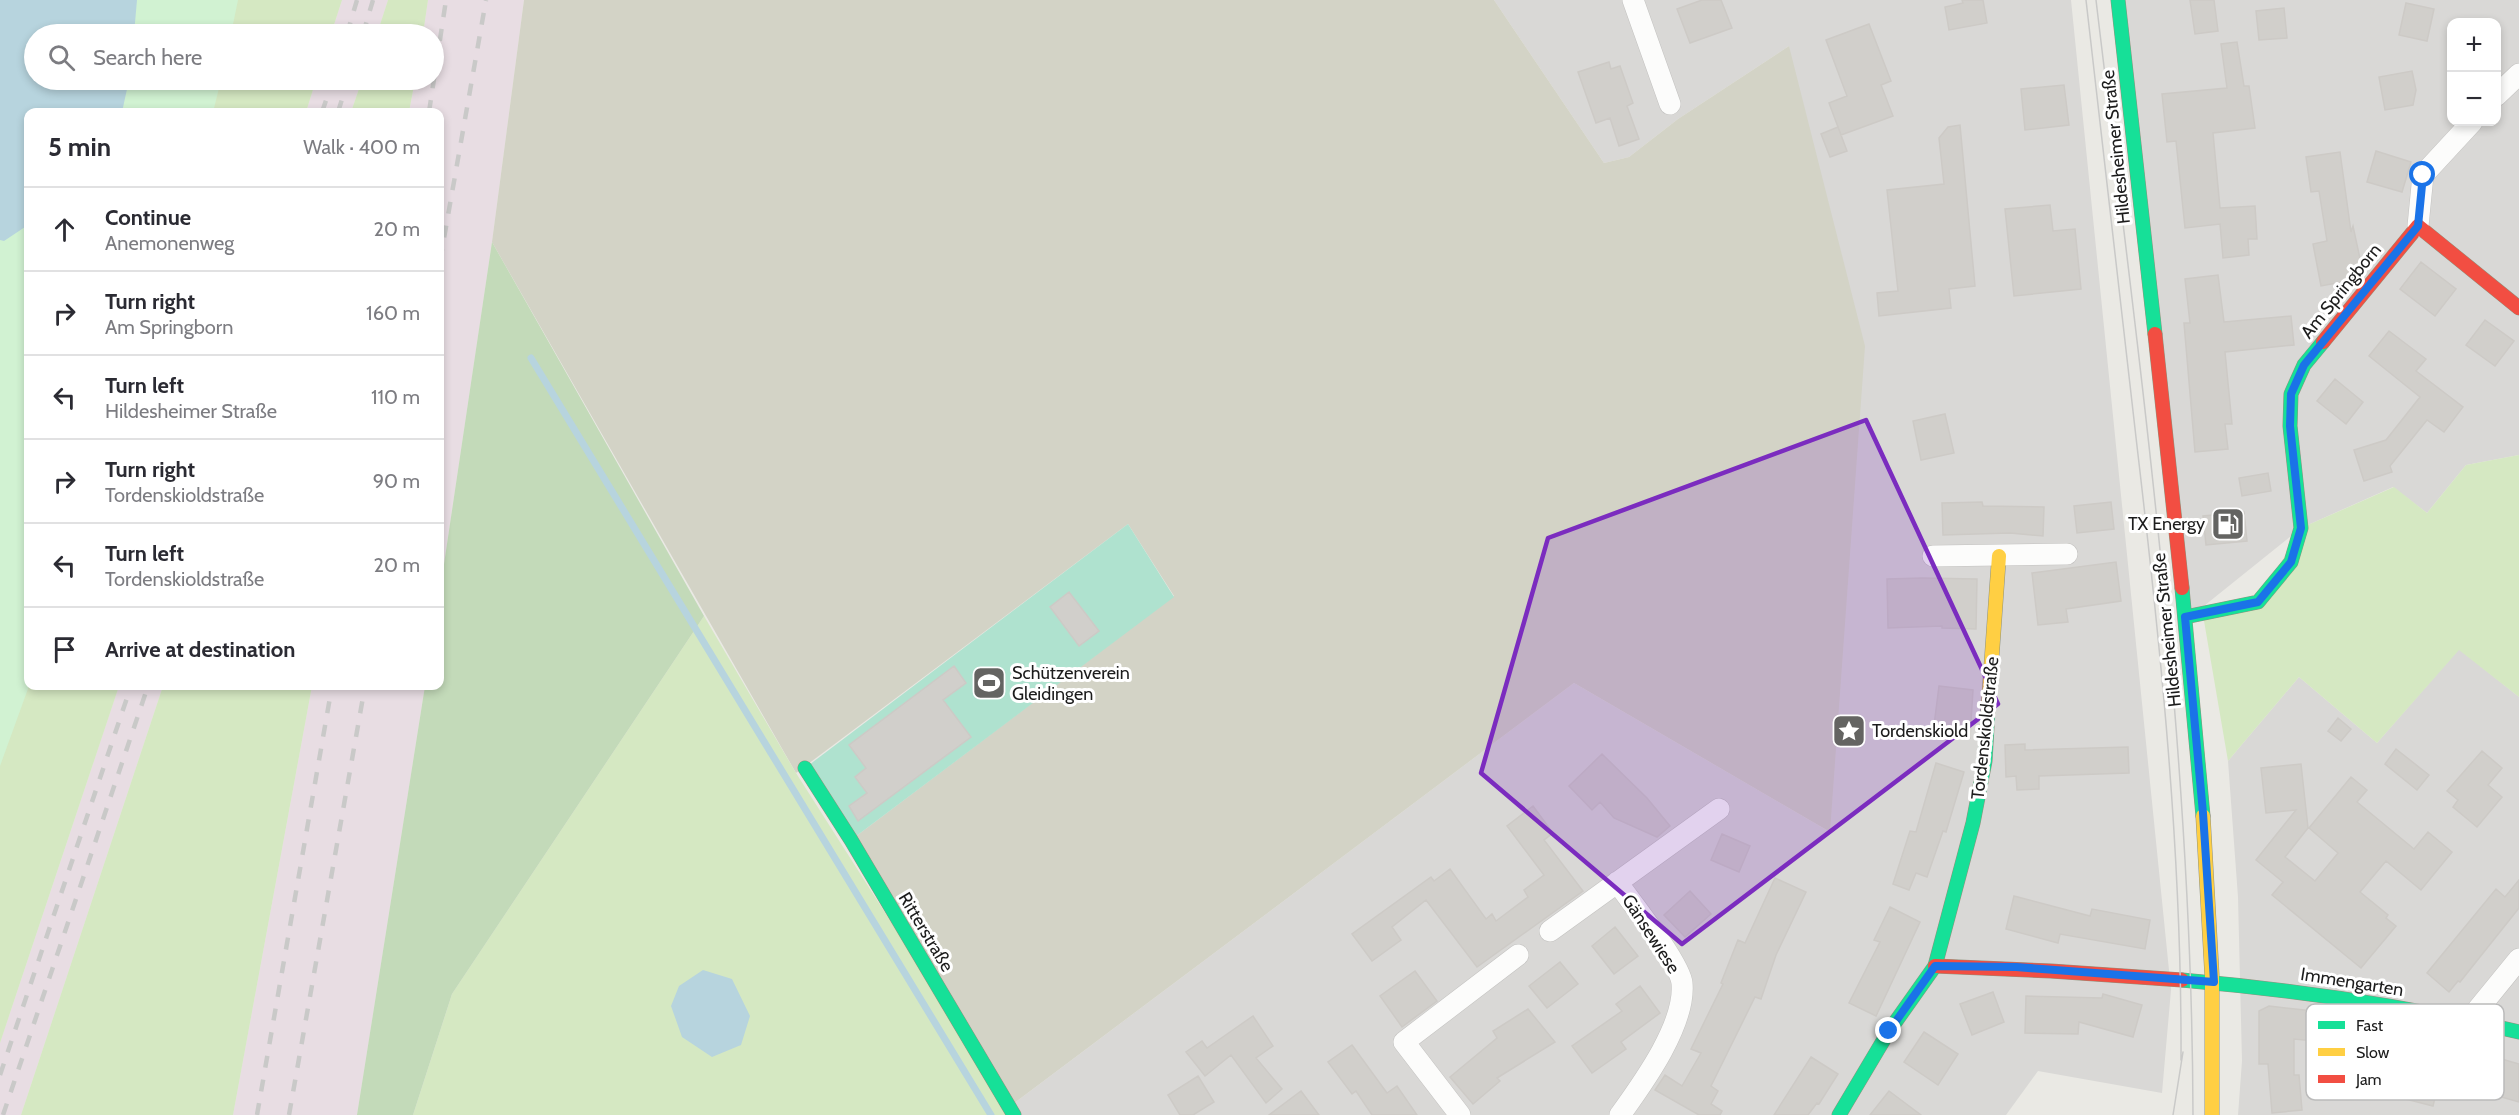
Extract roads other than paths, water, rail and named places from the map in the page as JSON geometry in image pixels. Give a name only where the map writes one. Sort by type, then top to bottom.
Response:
[{"type":"street","points":[[1633,0],[1670,104]]},
{"type":"street","name":"Hildesheimer Straße","points":[[2118,0],[2185,617],[2203,813],[2214,982],[2212,1115]]},
{"type":"street","points":[[2501,91],[2519,74]]},
{"type":"street","points":[[2468,126],[2423,175],[2418,226],[2519,308]]},
{"type":"street","name":"Am Springborn","points":[[2185,617],[2258,602],[2291,562],[2301,528],[2290,426],[2291,394],[2304,365],[2418,226]]},
{"type":"street","points":[[1933,556],[2067,554]]},
{"type":"street","name":"Tordenskioldstraße","points":[[1839,1115],[1889,1031],[1935,966],[1973,823],[1985,761],[1999,556]]},
{"type":"street","name":"Ritterstraße","points":[[804,768],[850,840],[1014,1115]]},
{"type":"street","name":"Gänsewiese","points":[[1550,931],[1719,809]]},
{"type":"street","name":"Gänsewiese","points":[[1617,882],[1674,964],[1682,983],[1676,1024],[1620,1115]]},
{"type":"street","points":[[1460,1115],[1404,1042],[1518,955]]},
{"type":"street","points":[[2482,1004],[2519,958]]},
{"type":"street","points":[[1935,966],[2016,967],[2214,982]]},
{"type":"street","name":"Immengarten","points":[[2214,982],[2330,995],[2382,1004]]},
{"type":"street","name":"Immengarten","points":[[2504,1028],[2519,1032]]},
{"type":"water","points":[[0,0],[137,0],[135,24],[24,24],[24,90],[127,90],[123,108],[24,108],[24,228],[4,241],[0,240]]},
{"type":"water","points":[[703,970],[732,979],[750,1016],[741,1045],[712,1057],[682,1037],[671,1006],[679,986]]},
{"type":"waterway","points":[[531,358],[991,1115]]},
{"type":"tram line","points":[[2086,0],[2162,676],[2178,906],[2181,1060]]},
{"type":"tram line","points":[[2096,0],[2161,556],[2184,835],[2193,1115]]},
{"type":"tram line","points":[[2173,1115],[2183,1052]]},
{"type":"railway","points":[[350,24],[357,0]]},
{"type":"railway","points":[[366,24],[373,0]]},
{"type":"railway","points":[[442,24],[446,0]]},
{"type":"railway","points":[[444,238],[486,0]]},
{"type":"railway","points":[[323,108],[330,90]]},
{"type":"railway","points":[[339,108],[345,90]]},
{"type":"railway","points":[[430,108],[432,90]]},
{"type":"railway","points":[[0,1075],[130,690]]},
{"type":"railway","points":[[3,1115],[147,690]]},
{"type":"railway","points":[[257,1115],[331,690]]},
{"type":"railway","points":[[289,1115],[364,690]]},
{"type":"place","name":"TX Energy","points":[[2228,524]]},
{"type":"place","name":"Schützenverein Gleidingen","points":[[989,683]]},
{"type":"place","name":"Tordenskiold","points":[[1849,731]]}]
